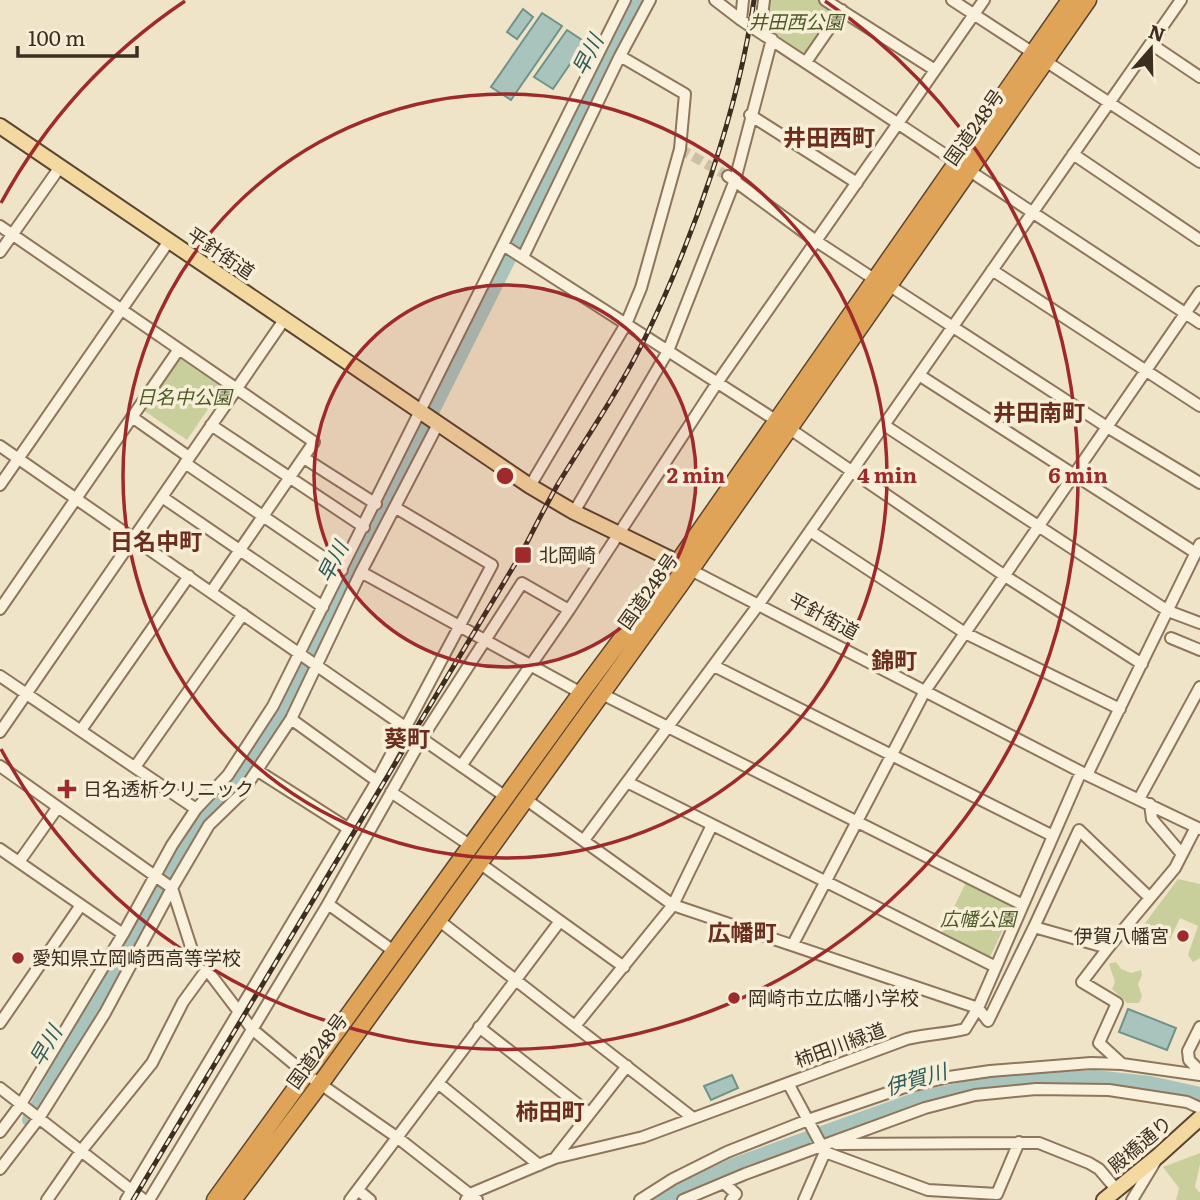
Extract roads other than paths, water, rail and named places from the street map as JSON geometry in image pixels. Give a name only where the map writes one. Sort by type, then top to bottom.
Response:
[{"type":"highway","name":"国道248号","points":[[215,1200],[314,1079],[437,919],[600,693],[683,566],[783,425],[890,286],[964,167],[1039,57],[1070,0]]},
{"type":"highway","name":"国道248号","points":[[1039,57],[1088,0]]},
{"type":"highway","name":"国道248号","points":[[783,425],[874,279],[964,167]]},
{"type":"highway","name":"国道248号","points":[[233,1200],[395,952],[582,692],[683,566]]},
{"type":"main road","name":"平針街道","points":[[0,126],[530,486],[574,512],[683,566]]},
{"type":"main road","name":"殿橋通り","points":[[1104,1200],[1200,1118]]},
{"type":"street","points":[[0,1132],[21,1104],[123,934],[172,845],[196,809],[228,775],[273,706],[625,0]]},
{"type":"street","points":[[523,257],[650,0]]},
{"type":"street","points":[[715,0],[741,20],[1200,323]]},
{"type":"street","points":[[741,20],[743,0]]},
{"type":"street","points":[[760,32],[764,0]]},
{"type":"street","points":[[825,0],[935,70]]},
{"type":"street","points":[[952,0],[1200,162]]},
{"type":"street","points":[[461,765],[569,610],[718,383],[984,0]]},
{"type":"street","points":[[584,840],[759,604],[1181,0]]},
{"type":"street","points":[[806,62],[842,10]]},
{"type":"street","points":[[574,512],[668,351],[732,178],[772,39]]},
{"type":"street","points":[[1151,44],[1200,77]]},
{"type":"street","points":[[530,486],[626,324],[641,288],[680,149],[685,94],[620,56]]},
{"type":"street","points":[[750,116],[857,183]]},
{"type":"street","points":[[1073,155],[1200,240]]},
{"type":"street","points":[[0,252],[60,167]]},
{"type":"street","points":[[732,178],[816,241],[874,279]]},
{"type":"street","points":[[0,226],[314,442],[211,592]]},
{"type":"street","points":[[0,485],[169,241]]},
{"type":"street","points":[[503,244],[783,425],[1005,576],[1142,664]]},
{"type":"street","points":[[992,270],[1200,405]]},
{"type":"street","points":[[890,286],[1107,427],[1200,483]]},
{"type":"street","points":[[793,944],[925,691],[1200,292]]},
{"type":"street","points":[[0,732],[284,320]]},
{"type":"street","points":[[0,609],[179,349]]},
{"type":"street","points":[[919,375],[1074,475],[1198,549],[1168,611]]},
{"type":"street","points":[[132,417],[263,516],[342,570]]},
{"type":"street","points":[[0,1169],[39,1118],[105,1013],[209,825],[240,794],[258,771],[291,719],[438,424]]},
{"type":"street","points":[[211,425],[363,527]]},
{"type":"street","points":[[884,425],[1168,611],[1200,623]]},
{"type":"street","points":[[0,446],[506,797]]},
{"type":"street","points":[[303,458],[376,504]]},
{"type":"street","points":[[162,497],[323,607]]},
{"type":"street","points":[[129,1195],[377,781],[492,565],[396,508]]},
{"type":"street","points":[[810,531],[965,633],[1120,709]]},
{"type":"street","name":"平針街道","points":[[683,566],[1084,773],[1198,828]]},
{"type":"street","points":[[362,572],[582,692]]},
{"type":"street","points":[[81,730],[189,576]]},
{"type":"street","points":[[0,1088],[81,1151],[129,1195],[146,1200],[328,904],[422,738],[522,583],[569,610]]},
{"type":"street","name":"柿田川緑道","points":[[471,1198],[555,1158],[643,1137],[907,1039],[965,1028],[978,1008],[1053,836],[1168,611]]},
{"type":"street","points":[[135,767],[243,614]]},
{"type":"street","points":[[1171,638],[1200,650]]},
{"type":"street","points":[[714,666],[1053,836]]},
{"type":"street","points":[[0,676],[196,809]]},
{"type":"street","points":[[1139,799],[1200,687]]},
{"type":"street","points":[[600,693],[1023,905]]},
{"type":"street","points":[[291,719],[377,781]]},
{"type":"street","points":[[0,766],[172,888],[191,950],[252,1029],[314,1079],[398,1138],[471,1198]]},
{"type":"street","points":[[258,771],[349,829]]},
{"type":"street","points":[[628,782],[996,967]]},
{"type":"street","points":[[391,792],[471,846]]},
{"type":"street","points":[[524,798],[673,905],[978,1008],[988,1021],[1079,830],[1150,898]]},
{"type":"street","points":[[1150,804],[1152,819],[1181,853]]},
{"type":"street","points":[[19,862],[58,807]]},
{"type":"street","points":[[575,1026],[673,905],[712,825]]},
{"type":"street","points":[[1122,1064],[1099,1043],[1117,1003],[1082,982],[1175,868],[1181,853],[1198,828]]},
{"type":"street","points":[[0,849],[123,934]]},
{"type":"street","points":[[478,862],[624,967]]},
{"type":"street","points":[[328,904],[395,952]]},
{"type":"street","points":[[0,1023],[81,905]]},
{"type":"street","points":[[437,919],[692,1118]]},
{"type":"street","points":[[350,1200],[560,921]]},
{"type":"street","points":[[1034,927],[1108,948]]},
{"type":"street","points":[[47,1200],[81,1151],[152,1063],[183,1002],[207,969]]},
{"type":"street","points":[[479,1027],[589,1113]]},
{"type":"street","points":[[1200,1027],[1188,1051],[1189,1060],[1200,1073]]},
{"type":"street","points":[[640,1200],[673,1179],[727,1152],[808,1120],[902,1088],[949,1077],[1091,1063],[1200,1073]]},
{"type":"street","points":[[555,1158],[627,1066]]},
{"type":"street","points":[[438,1083],[539,1165]]},
{"type":"street","points":[[788,1083],[824,1147],[929,1190],[997,1194],[1019,1142]]},
{"type":"street","points":[[683,1200],[925,1108],[975,1095],[1036,1089],[1109,1090],[1187,1102],[1200,1108]]},
{"type":"street","points":[[824,1147],[1039,1143],[1099,1169],[1116,1189]]},
{"type":"street","points":[[804,1200],[824,1147]]},
{"type":"street","points":[[1132,1200],[1158,1156]]},
{"type":"street","points":[[724,1183],[736,1194],[731,1200]]},
{"type":"street","points":[[358,1191],[370,1200]]},
{"type":"water","points":[[523,9],[533,17],[517,39],[507,32]]},
{"type":"water","points":[[542,13],[562,26],[511,100],[491,87]]},
{"type":"water","points":[[567,30],[585,42],[553,89],[534,77]]},
{"type":"water","points":[[1128,1009],[1176,1028],[1167,1050],[1119,1032]]},
{"type":"water","points":[[732,1075],[738,1088],[711,1100],[704,1086]]},
{"type":"waterway","name":"早川","points":[[29,1120],[204,811],[238,781],[282,711],[639,0]]},
{"type":"waterway","name":"伊賀川","points":[[658,1200],[733,1165],[919,1098],[990,1083],[1094,1077],[1150,1083],[1200,1094]]},
{"type":"tunnel","points":[[680,149],[728,176]]},
{"type":"railway","points":[[133,1200],[521,554],[558,484],[635,357],[663,300],[712,173],[737,85],[754,0]]},
{"type":"place","name":"北岡崎","points":[[523,555]]},
{"type":"place","name":"日名透析クリニック","points":[[67,789]]},
{"type":"place","name":"伊賀八幡宮","points":[[1183,936]]},
{"type":"place","name":"愛知県立岡崎西高等学校","points":[[18,958]]},
{"type":"place","name":"岡崎市立広幡小学校","points":[[734,998]]},
{"type":"district","name":"井田西町","points":[[829,138]]},
{"type":"district","name":"井田南町","points":[[1039,413]]},
{"type":"district","name":"日名中町","points":[[156,542]]},
{"type":"district","name":"錦町","points":[[894,661]]},
{"type":"district","name":"葵町","points":[[407,739]]},
{"type":"district","name":"広幡町","points":[[742,933]]},
{"type":"district","name":"柿田町","points":[[550,1112]]},
{"type":"park label","name":"井田西公園","points":[[796,22]]},
{"type":"park label","name":"日名中公園","points":[[184,397]]},
{"type":"park label","name":"広幡公園","points":[[978,919]]}]
